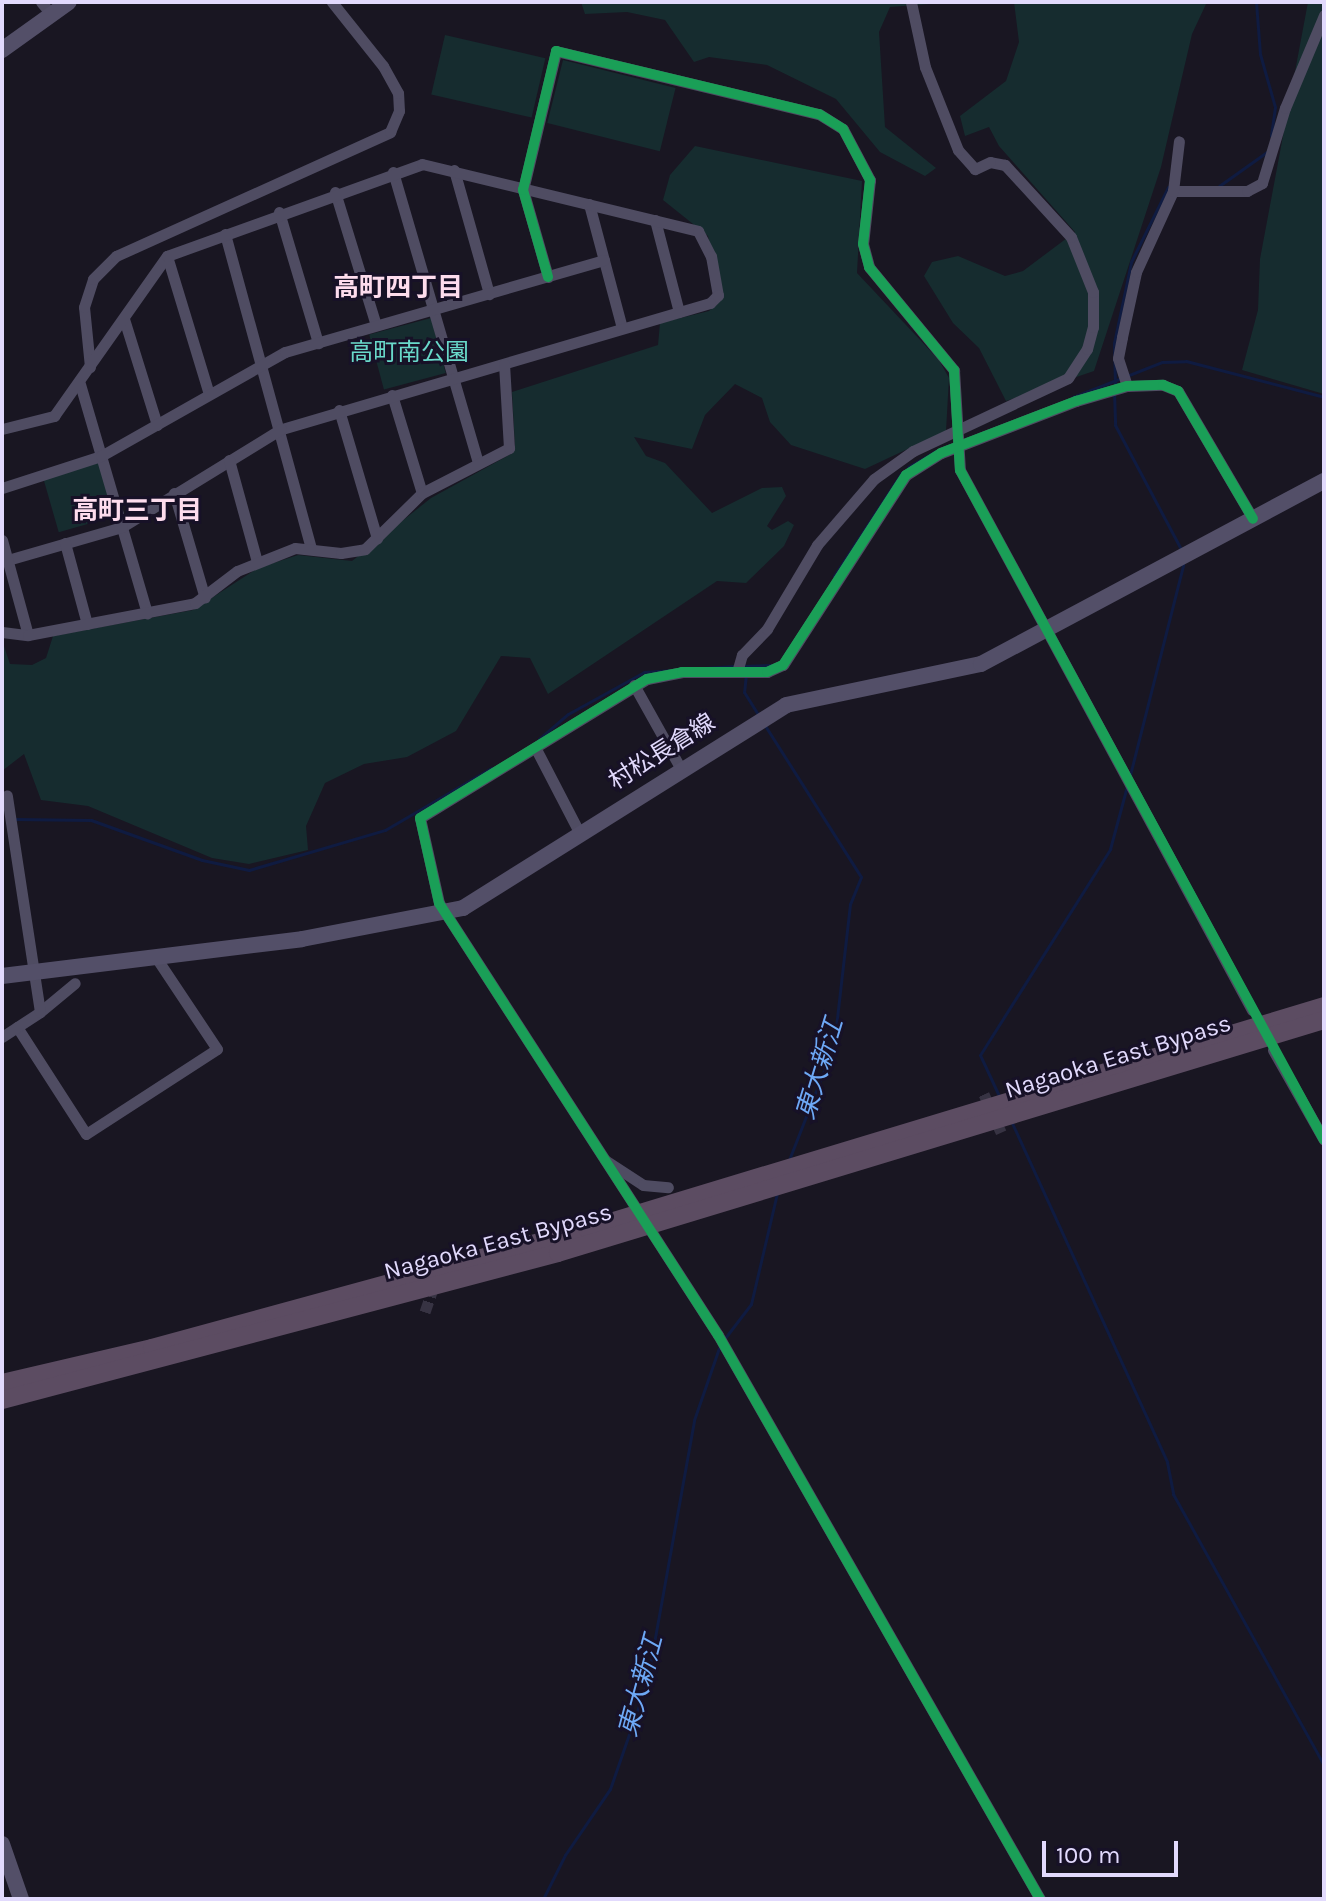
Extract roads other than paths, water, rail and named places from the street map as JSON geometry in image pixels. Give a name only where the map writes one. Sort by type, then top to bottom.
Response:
[{"type":"highway","name":"Nagaoka East Bypass","points":[[2,1383],[179,1341],[643,1219],[1324,1006]]},
{"type":"highway","name":"Nagaoka East Bypass","points":[[2,1400],[52,1389],[1324,1020]]},
{"type":"highway","points":[[2,1406],[52,1389]]},
{"type":"main road","points":[[2,50],[46,8],[69,2]]},
{"type":"main road","name":"村松長倉線","points":[[2,976],[302,939],[446,914],[499,886],[579,832],[786,705],[963,670],[1046,631],[1324,481]]},
{"type":"main road","points":[[2,1844],[21,1899]]},
{"type":"street","points":[[90,367],[84,307],[93,279],[116,256],[390,132],[399,111],[398,93],[332,2]]},
{"type":"street","points":[[737,672],[742,655],[767,629],[817,545],[874,479],[913,451],[1068,378],[1087,349],[1095,303],[1080,254],[1032,191],[1005,165],[990,162],[975,169],[958,150],[928,77],[911,2]]},
{"type":"street","points":[[1173,191],[1247,191],[1262,183],[1285,108],[1324,15]]},
{"type":"street","points":[[548,277],[523,190],[556,51],[836,122],[868,169],[863,244],[869,267],[954,370],[961,429],[957,448],[960,470],[1252,1010]]},
{"type":"street","points":[[1127,386],[1118,358],[1136,272],[1173,191],[1179,141]]},
{"type":"street","points":[[2,429],[54,416],[80,384],[167,256],[393,172],[431,163],[523,190],[698,231],[711,256],[718,295],[710,303],[281,429],[122,527],[8,560]]},
{"type":"street","points":[[454,170],[489,294]]},
{"type":"street","points":[[393,172],[478,463]]},
{"type":"street","points":[[335,192],[376,325]]},
{"type":"street","points":[[589,204],[622,328]]},
{"type":"street","points":[[279,212],[318,343]]},
{"type":"street","points":[[655,220],[679,312]]},
{"type":"street","points":[[225,234],[259,363],[281,429],[311,548]]},
{"type":"street","points":[[167,256],[208,391]]},
{"type":"street","points":[[2,488],[101,456],[259,363],[376,325],[604,260]]},
{"type":"street","points":[[124,319],[157,425]]},
{"type":"street","points":[[2,632],[28,635],[147,613],[205,598],[237,571],[257,562],[311,548],[354,553],[377,538],[422,493],[509,448],[504,364]]},
{"type":"street","points":[[80,384],[147,613]]},
{"type":"street","points":[[1040,1899],[718,1335],[446,914],[420,818],[536,749],[634,685],[682,672],[767,672],[789,660],[897,484],[927,460],[1127,386],[1163,385],[1178,391],[1253,519]]},
{"type":"street","points":[[392,395],[422,493]]},
{"type":"street","points":[[339,410],[377,538]]},
{"type":"street","points":[[229,460],[257,562]]},
{"type":"street","points":[[174,493],[205,598]]},
{"type":"street","points":[[2,540],[28,635]]},
{"type":"street","points":[[65,543],[87,624]]},
{"type":"street","points":[[634,685],[681,769]]},
{"type":"street","points":[[536,749],[579,832]]},
{"type":"street","points":[[7,796],[40,1012]]},
{"type":"street","points":[[17,1027],[86,1134],[217,1049],[155,956]]},
{"type":"street","points":[[2,1037],[40,1012],[75,983]]},
{"type":"street","points":[[1273,1050],[1324,1140]]},
{"type":"street","points":[[605,1160],[649,1188],[668,1187]]},
{"type":"waterway","points":[[1256,2],[1260,54],[1275,107],[1271,136]]},
{"type":"waterway","points":[[1219,186],[1268,151]]},
{"type":"waterway","points":[[1115,384],[1114,343],[1131,262],[1168,187]]},
{"type":"waterway","points":[[1073,397],[1162,362],[1186,361],[1324,397]]},
{"type":"waterway","points":[[1114,392],[1115,425],[1182,551]]},
{"type":"waterway","name":"東大新江","points":[[908,467],[936,451]]},
{"type":"waterway","name":"東大新江","points":[[834,576],[902,472]]},
{"type":"waterway","points":[[1130,775],[1183,565]]},
{"type":"waterway","name":"東大新江","points":[[742,666],[770,665]]},
{"type":"waterway","points":[[539,739],[568,714],[644,672],[735,666]]},
{"type":"waterway","name":"東大新江","points":[[746,674],[744,692],[758,714]]},
{"type":"waterway","name":"東大新江","points":[[764,724],[861,877],[850,904],[834,1045],[789,1160]]},
{"type":"waterway","points":[[14,819],[91,820],[202,860],[249,870],[385,830],[491,768]]},
{"type":"waterway","points":[[1000,1098],[980,1055],[1110,849],[1127,786]]},
{"type":"waterway","points":[[1012,1123],[1167,1462],[1173,1494],[1324,1765]]},
{"type":"waterway","name":"東大新江","points":[[725,1338],[751,1304],[777,1193]]},
{"type":"waterway","name":"東大新江","points":[[543,1899],[565,1855],[610,1789],[647,1682],[694,1420],[719,1348]]},
{"type":"tunnel","points":[[984,1094],[1001,1132]]},
{"type":"tunnel","points":[[425,1312],[446,1251]]},
{"type":"district","name":"高町四丁目","points":[[398,288]]},
{"type":"district","name":"高町三丁目","points":[[137,511]]},
{"type":"park label","name":"高町南公園","points":[[409,353]]}]
